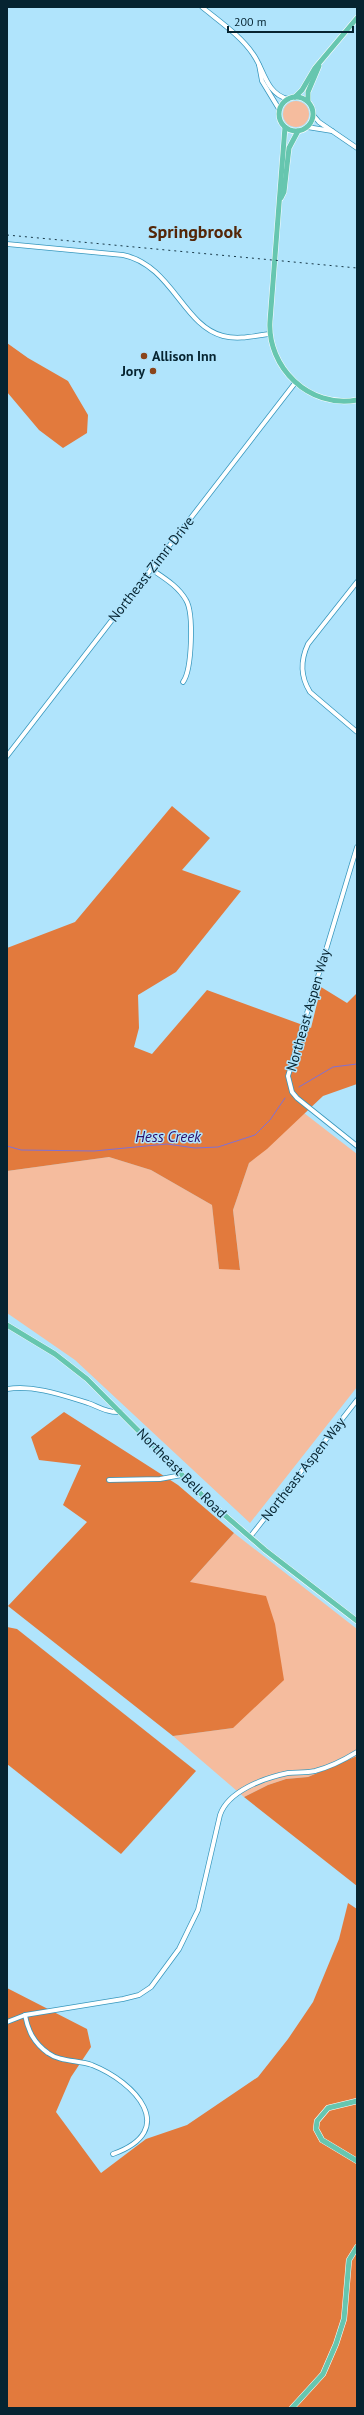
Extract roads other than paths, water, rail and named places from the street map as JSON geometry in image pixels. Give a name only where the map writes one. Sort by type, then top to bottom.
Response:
[{"type":"main road","points":[[357,18],[319,66],[308,92],[308,101],[313,115],[307,127],[298,131],[289,148],[284,192],[281,199],[269,334],[278,362],[295,382],[311,393],[334,401],[357,400]]},
{"type":"main road","points":[[295,97],[302,90],[315,68],[319,66]]},
{"type":"main road","points":[[281,199],[279,191],[286,137],[285,127],[280,120],[279,109],[288,98],[295,97],[308,101]]},
{"type":"main road","points":[[285,127],[298,131]]},
{"type":"main road","name":"Northeast Bell Road","points":[[7,1325],[72,1366],[121,1412],[182,1475],[250,1537],[357,1621]]},
{"type":"main road","points":[[357,2101],[328,2108],[317,2121],[316,2129],[322,2140],[357,2161]]},
{"type":"main road","points":[[292,2408],[320,2379],[334,2350],[344,2319],[349,2260],[357,2247]]},
{"type":"street","points":[[202,7],[248,47],[259,64],[270,87],[279,96],[288,98]]},
{"type":"street","points":[[259,64],[262,81],[279,109]]},
{"type":"street","points":[[313,115],[332,131],[357,148]]},
{"type":"street","points":[[307,127],[332,131]]},
{"type":"street","points":[[7,244],[123,256],[136,259],[159,275],[210,331],[231,338],[269,334]]},
{"type":"street","name":"Northeast Zimri Drive","points":[[7,756],[295,382]]},
{"type":"street","points":[[151,569],[180,592],[189,604],[190,652],[188,673],[183,682]]},
{"type":"street","points":[[357,582],[308,644],[304,653],[302,668],[305,684],[310,692],[357,732]]},
{"type":"street","name":"Northeast Aspen Way","points":[[357,847],[288,1076],[292,1092],[297,1098],[357,1146]]},
{"type":"street","points":[[7,1389],[32,1388],[90,1404],[113,1413],[121,1412]]},
{"type":"street","name":"Northeast Aspen Way","points":[[250,1537],[357,1400]]},
{"type":"street","points":[[109,1480],[160,1479],[182,1475]]},
{"type":"street","points":[[7,2022],[26,2015],[123,1999],[145,1992],[179,1949],[198,1910],[220,1815],[227,1802],[238,1793],[270,1779],[288,1773],[319,1770],[357,1752]]},
{"type":"street","points":[[26,2015],[32,2037],[49,2054],[83,2062],[102,2070],[129,2089],[140,2103],[147,2117],[147,2130],[133,2146],[113,2154]]},
{"type":"waterway","name":"Hess Creek","points":[[299,1087],[333,1067],[357,1064]]},
{"type":"waterway","name":"Hess Creek","points":[[7,1146],[21,1150],[94,1151],[167,1144],[195,1148],[218,1147],[255,1135],[270,1120],[285,1098]]},
{"type":"railway","points":[[7,235],[357,268]]},
{"type":"place","name":"Allison Inn","points":[[144,356]]},
{"type":"place","name":"Jory","points":[[153,371]]},
{"type":"district","name":"Springbrook","points":[[195,232]]}]
